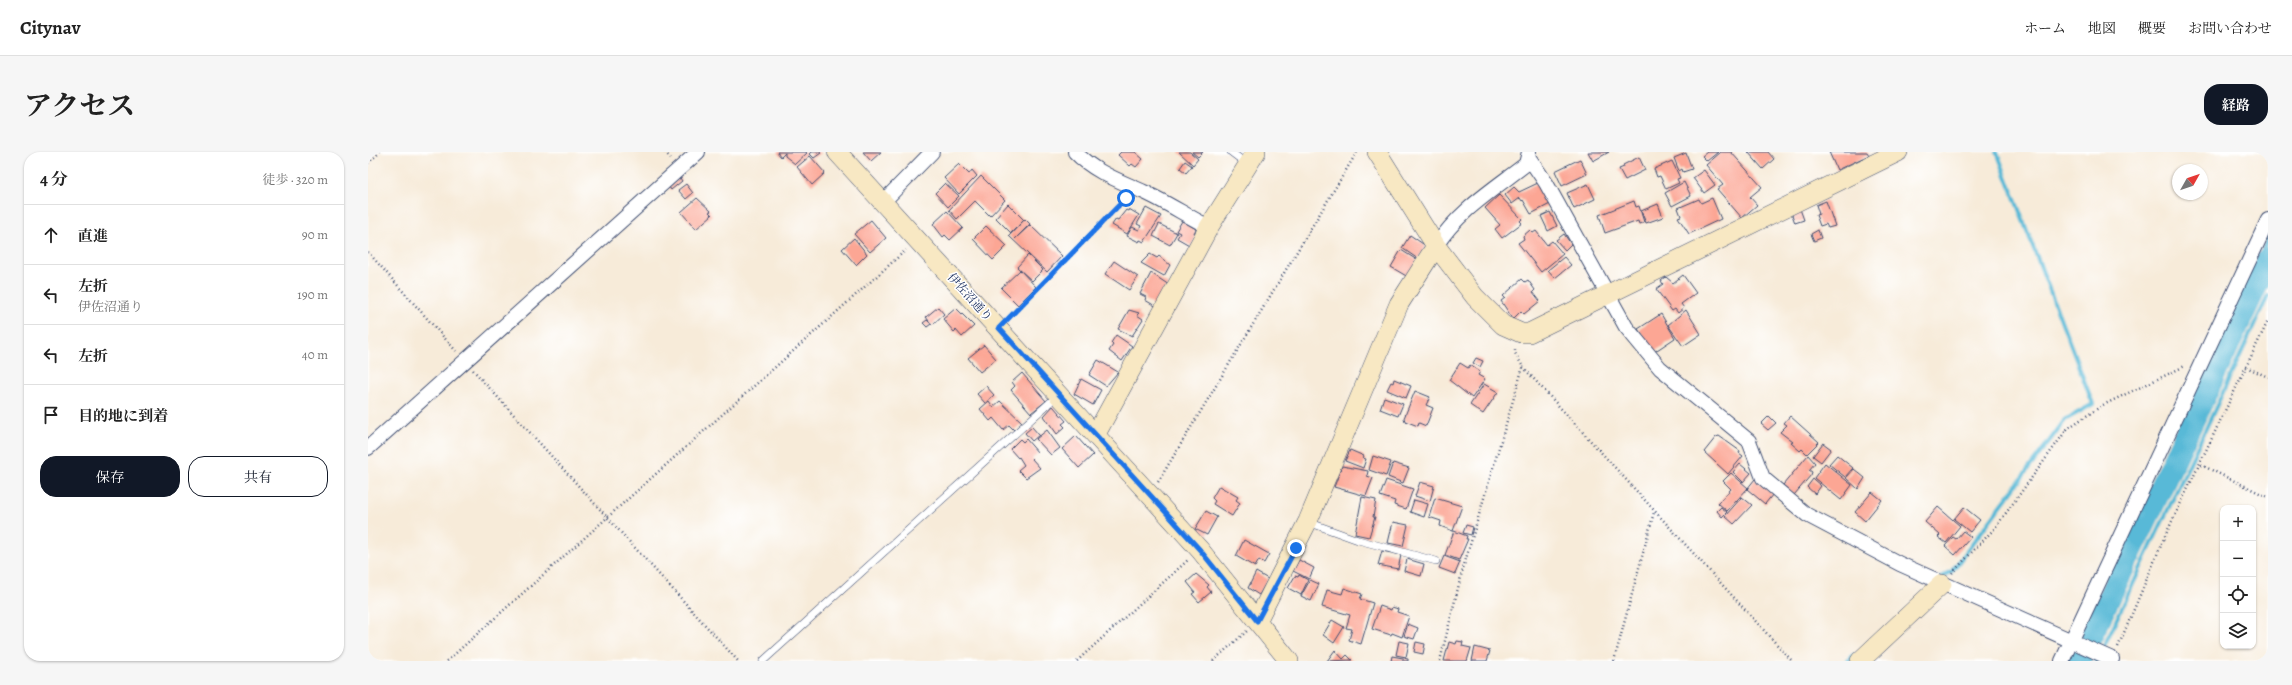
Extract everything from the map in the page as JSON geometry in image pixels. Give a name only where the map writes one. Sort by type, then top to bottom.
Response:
[{"type":"street","points":[[368,448],[464,360],[698,152]]},
{"type":"street","name":"伊佐沼通り","points":[[837,152],[1096,434],[1200,550],[1289,661]]},
{"type":"street","points":[[883,202],[932,152]]},
{"type":"street","points":[[1075,152],[1090,165],[1133,188],[1143,191],[1209,227]]},
{"type":"street","points":[[1377,152],[1436,246],[1475,297],[1503,325],[1521,332],[1529,332],[1898,152]]},
{"type":"street","points":[[1257,621],[1308,521],[1399,304],[1444,234],[1464,212],[1526,164],[1529,155]]},
{"type":"street","points":[[1529,155],[1626,327],[1660,368],[1749,442],[1764,478],[1807,515],[1942,584],[2073,640],[2112,659]]},
{"type":"street","points":[[1096,434],[1209,227],[1252,158]]},
{"type":"street","points":[[2062,661],[2268,220]]},
{"type":"street","points":[[1860,661],[1942,584]]},
{"type":"lane","points":[[1231,152],[1252,158]]},
{"type":"lane","points":[[763,661],[1059,394]]},
{"type":"lane","points":[[1308,521],[1358,540],[1436,561]]},
{"type":"path","points":[[368,162],[380,152]]},
{"type":"path","points":[[1150,495],[1357,152]]},
{"type":"path","points":[[999,328],[1126,198],[1133,188]]},
{"type":"path","points":[[447,661],[918,240]]},
{"type":"path","points":[[368,252],[464,360],[609,517],[738,661]]},
{"type":"path","points":[[2112,659],[2166,536],[2201,466],[2268,321]]},
{"type":"path","points":[[1512,329],[1515,341],[1515,353],[1524,367],[1654,512],[1792,661]]},
{"type":"path","points":[[1942,584],[1995,528],[2068,428],[2103,405],[2205,356]]},
{"type":"path","points":[[1440,661],[1462,572],[1524,367]]},
{"type":"path","points":[[2246,367],[2268,377]]},
{"type":"path","points":[[2201,466],[2268,497]]},
{"type":"path","points":[[1614,661],[1654,512]]},
{"type":"path","points":[[1077,661],[1200,550]]},
{"type":"path","points":[[1213,661],[1257,621]]},
{"type":"building","points":[[777,152],[807,153],[795,164],[785,156],[785,153],[781,157]]},
{"type":"building","points":[[812,152],[821,153],[814,158],[810,154]]},
{"type":"building","points":[[863,152],[881,152],[871,161]]},
{"type":"building","points":[[1121,152],[1135,152],[1143,159],[1136,167],[1132,164],[1130,166],[1118,155]]},
{"type":"building","points":[[1179,152],[1190,152],[1198,159],[1193,165]]},
{"type":"building","points":[[1192,152],[1203,152],[1198,157]]},
{"type":"building","points":[[1588,152],[1609,152],[1593,161]]},
{"type":"building","points":[[1707,152],[1718,152],[1707,161],[1702,156]]},
{"type":"building","points":[[1721,152],[1731,152],[1762,187],[1750,197],[1757,205],[1742,218],[1717,189],[1723,185],[1706,165]]},
{"type":"building","points":[[1748,152],[1768,152],[1774,159],[1763,169]]},
{"type":"building","points":[[1829,152],[1867,152],[1869,155],[1837,170]]},
{"type":"building","points":[[1686,153],[1692,169],[1683,172],[1682,169],[1679,171],[1674,158]]},
{"type":"building","points":[[810,156],[825,173],[812,185],[797,167]]},
{"type":"building","points":[[1639,157],[1645,170],[1625,180],[1619,169],[1624,167],[1623,165]]},
{"type":"building","points":[[1580,159],[1587,174],[1562,186],[1555,171]]},
{"type":"building","points":[[1185,161],[1192,166],[1186,173],[1180,168]]},
{"type":"building","points":[[1672,161],[1680,178],[1677,179],[1679,183],[1666,189],[1660,176],[1657,177],[1654,169]]},
{"type":"building","points":[[959,164],[969,174],[972,170],[977,176],[959,194],[944,178]]},
{"type":"building","points":[[1704,170],[1715,185],[1704,193],[1693,178]]},
{"type":"building","points":[[981,176],[1005,200],[990,216],[975,201],[957,219],[949,210]]},
{"type":"building","points":[[680,178],[682,181],[671,190],[669,187]]},
{"type":"building","points":[[1684,182],[1691,196],[1672,206],[1665,193]]},
{"type":"building","points":[[945,183],[959,196],[948,207],[935,193]]},
{"type":"building","points":[[1538,183],[1550,204],[1531,214],[1523,200],[1522,201],[1520,198],[1512,204],[1505,195],[1514,187],[1519,192]]},
{"type":"building","points":[[686,184],[693,193],[686,199],[678,190]]},
{"type":"building","points":[[1588,184],[1595,199],[1574,209],[1567,193]]},
{"type":"building","points":[[1499,195],[1522,219],[1520,221],[1522,223],[1502,238],[1495,229],[1500,225],[1485,208]]},
{"type":"building","points":[[697,198],[711,211],[709,212],[712,215],[696,229],[681,212]]},
{"type":"building","points":[[1712,198],[1721,219],[1689,234],[1678,217],[1681,216],[1678,208],[1699,199],[1701,203]]},
{"type":"building","points":[[1634,201],[1636,207],[1639,206],[1644,222],[1639,224],[1638,221],[1605,233],[1599,215]]},
{"type":"building","points":[[1826,201],[1835,226],[1828,228],[1826,224],[1820,226],[1816,215],[1819,214],[1816,205]]},
{"type":"building","points":[[1008,204],[1024,220],[1011,233],[996,218]]},
{"type":"building","points":[[1658,204],[1663,217],[1646,223],[1641,211]]},
{"type":"building","points":[[1146,208],[1161,216],[1144,242],[1140,240],[1139,242],[1127,236],[1132,227],[1139,230],[1141,226],[1137,224]]},
{"type":"building","points":[[1129,209],[1139,215],[1127,234],[1112,225],[1116,219],[1118,220],[1126,210],[1128,211]]},
{"type":"building","points":[[1800,209],[1804,220],[1795,223],[1791,212]]},
{"type":"building","points":[[947,211],[963,228],[950,240],[945,235],[943,237],[933,224]]},
{"type":"building","points":[[1550,212],[1557,226],[1548,231],[1541,216]]},
{"type":"building","points":[[1025,219],[1030,224],[1015,239],[1030,225],[1062,256],[1047,272],[1009,236]]},
{"type":"building","points":[[871,220],[886,238],[870,252],[854,234]]},
{"type":"building","points":[[1182,221],[1196,229],[1194,233],[1197,235],[1191,246],[1177,238],[1180,233],[1176,231]]},
{"type":"building","points":[[1159,224],[1177,233],[1170,245],[1153,236]]},
{"type":"building","points":[[986,226],[1007,246],[993,260],[973,239]]},
{"type":"building","points":[[1530,230],[1533,233],[1536,231],[1547,245],[1552,241],[1563,254],[1541,272],[1518,243],[1524,239],[1523,236]]},
{"type":"building","points":[[1818,230],[1821,238],[1814,241],[1811,234]]},
{"type":"building","points":[[1564,234],[1571,244],[1565,250],[1556,240]]},
{"type":"building","points":[[1410,235],[1426,246],[1418,259],[1402,248]]},
{"type":"building","points":[[854,238],[867,254],[856,265],[842,249]]},
{"type":"building","points":[[1401,250],[1417,260],[1408,277],[1391,267]]},
{"type":"building","points":[[1150,254],[1157,258],[1159,256],[1170,265],[1164,276],[1141,263]]},
{"type":"building","points":[[1028,255],[1043,270],[1032,281],[1017,267]]},
{"type":"building","points":[[1564,257],[1571,265],[1555,278],[1548,270]]},
{"type":"building","points":[[1114,261],[1138,277],[1129,290],[1105,274]]},
{"type":"building","points":[[1020,270],[1036,287],[1018,305],[1001,288]]},
{"type":"building","points":[[1151,273],[1169,285],[1157,307],[1145,300],[1146,297],[1140,294]]},
{"type":"building","points":[[1683,275],[1696,293],[1681,304],[1684,308],[1678,313],[1675,309],[1672,311],[1656,289],[1663,284],[1661,281],[1666,277],[1673,283]]},
{"type":"building","points":[[1522,279],[1525,282],[1528,280],[1535,290],[1533,292],[1540,301],[1524,314],[1521,311],[1513,319],[1501,301],[1505,298],[1503,296]]},
{"type":"building","points":[[938,307],[944,314],[932,325],[926,317]]},
{"type":"building","points":[[956,308],[974,326],[962,337],[956,330],[954,332],[943,319]]},
{"type":"building","points":[[1129,310],[1139,313],[1137,315],[1143,319],[1132,336],[1118,329]]},
{"type":"building","points":[[1686,310],[1701,334],[1683,346],[1668,325]]},
{"type":"building","points":[[1661,314],[1675,338],[1654,352],[1638,329]]},
{"type":"building","points":[[927,320],[931,324],[927,327],[923,323]]},
{"type":"building","points":[[1116,335],[1132,346],[1122,361],[1109,351],[1113,345],[1111,343]]},
{"type":"building","points":[[984,345],[996,359],[980,372],[968,358]]},
{"type":"building","points":[[1476,358],[1483,361],[1480,367],[1473,363]]},
{"type":"building","points":[[1098,360],[1118,372],[1106,386],[1089,375]]},
{"type":"building","points":[[1460,363],[1468,368],[1470,365],[1480,372],[1478,375],[1485,379],[1472,398],[1449,380]]},
{"type":"building","points":[[1022,373],[1046,401],[1031,413],[1011,390],[1015,386],[1012,382]]},
{"type":"building","points":[[1081,379],[1101,390],[1093,405],[1074,394]]},
{"type":"building","points":[[1394,379],[1411,386],[1406,398],[1387,390],[1391,382],[1393,383]]},
{"type":"building","points":[[1484,384],[1498,392],[1483,414],[1470,405]]},
{"type":"building","points":[[986,386],[994,395],[985,403],[977,394]]},
{"type":"building","points":[[1415,391],[1430,397],[1426,405],[1433,408],[1426,426],[1419,423],[1418,426],[1405,421],[1404,418]]},
{"type":"building","points":[[1384,397],[1403,404],[1398,416],[1380,409]]},
{"type":"building","points":[[989,401],[993,407],[1000,401],[1023,423],[1014,430],[1009,425],[1003,430],[993,418],[990,421],[980,409]]},
{"type":"building","points":[[1053,406],[1066,421],[1062,424],[1065,427],[1057,434],[1044,416]]},
{"type":"building","points":[[1769,416],[1776,423],[1768,430],[1761,424]]},
{"type":"building","points":[[1790,416],[1819,442],[1807,454],[1802,449],[1800,451],[1791,443],[1793,442],[1780,432],[1787,425],[1784,423]]},
{"type":"building","points":[[1032,427],[1039,435],[1032,441],[1025,433]]},
{"type":"building","points":[[1047,430],[1060,448],[1051,455],[1036,439]]},
{"type":"building","points":[[1076,436],[1093,455],[1079,468],[1062,449]]},
{"type":"building","points":[[1719,436],[1740,451],[1739,453],[1743,456],[1728,474],[1704,452],[1716,437]]},
{"type":"building","points":[[1020,439],[1023,442],[1026,439],[1038,453],[1032,459],[1040,468],[1026,478],[1018,470],[1024,465],[1019,457],[1018,458],[1010,449]]},
{"type":"building","points":[[1823,443],[1831,449],[1821,462],[1813,456]]},
{"type":"building","points":[[1350,450],[1364,456],[1363,458],[1366,459],[1363,468],[1345,461]]},
{"type":"building","points":[[1808,455],[1815,463],[1809,470],[1812,472],[1811,475],[1794,495],[1783,485]]},
{"type":"building","points":[[1837,455],[1853,468],[1845,477],[1829,464]]},
{"type":"building","points":[[1373,456],[1391,462],[1386,476],[1369,470]]},
{"type":"building","points":[[1393,463],[1409,468],[1403,483],[1388,477]]},
{"type":"building","points":[[1825,463],[1852,485],[1841,500],[1814,478]]},
{"type":"building","points":[[1740,464],[1751,473],[1743,482],[1733,472]]},
{"type":"building","points":[[1342,466],[1368,471],[1367,476],[1373,478],[1366,496],[1334,487]]},
{"type":"building","points":[[1854,469],[1865,478],[1858,489],[1846,478]]},
{"type":"building","points":[[1731,473],[1748,488],[1727,511],[1718,503],[1731,489],[1723,481]]},
{"type":"building","points":[[1755,479],[1773,494],[1765,504],[1747,489]]},
{"type":"building","points":[[1813,479],[1821,486],[1815,494],[1807,487]]},
{"type":"building","points":[[1386,480],[1413,489],[1406,509],[1394,505],[1395,501],[1380,496]]},
{"type":"building","points":[[1420,482],[1434,486],[1430,501],[1415,496]]},
{"type":"building","points":[[1219,486],[1238,497],[1236,500],[1240,503],[1232,516],[1213,504],[1215,501],[1212,498]]},
{"type":"building","points":[[1872,492],[1882,500],[1865,521],[1855,512]]},
{"type":"building","points":[[1362,497],[1376,500],[1373,517],[1375,517],[1369,537],[1355,534]]},
{"type":"building","points":[[1742,497],[1752,505],[1734,524],[1725,516]]},
{"type":"building","points":[[1435,498],[1462,506],[1453,531],[1440,526],[1441,521],[1429,517]]},
{"type":"building","points":[[1414,500],[1428,504],[1424,517],[1410,512]]},
{"type":"building","points":[[1721,507],[1727,512],[1722,517],[1717,511]]},
{"type":"building","points":[[1938,507],[1960,526],[1946,543],[1938,537],[1940,535],[1925,522]]},
{"type":"building","points":[[1964,507],[1980,520],[1970,532],[1954,519]]},
{"type":"building","points":[[1206,511],[1217,517],[1207,535],[1195,529]]},
{"type":"building","points":[[1393,522],[1408,525],[1403,546],[1388,543]]},
{"type":"building","points":[[1466,525],[1473,527],[1471,535],[1463,533]]},
{"type":"building","points":[[1454,531],[1467,536],[1466,539],[1468,539],[1459,560],[1445,555]]},
{"type":"building","points":[[1963,531],[1971,537],[1955,555],[1945,546],[1953,537],[1956,539]]},
{"type":"building","points":[[1244,540],[1269,554],[1264,563],[1259,560],[1255,567],[1236,556]]},
{"type":"building","points":[[1382,551],[1401,555],[1398,569],[1378,565]]},
{"type":"building","points":[[1444,556],[1460,562],[1455,574],[1439,568]]},
{"type":"building","points":[[1407,559],[1424,564],[1421,576],[1404,571]]},
{"type":"building","points":[[1299,560],[1314,568],[1309,579],[1293,571]]},
{"type":"building","points":[[1256,572],[1268,579],[1259,595],[1248,588]]},
{"type":"building","points":[[1196,574],[1209,585],[1207,587],[1211,592],[1199,602],[1192,594],[1195,592],[1187,582]]},
{"type":"building","points":[[1299,575],[1308,580],[1301,595],[1288,588],[1295,576],[1298,577]]},
{"type":"building","points":[[1310,580],[1319,584],[1311,601],[1301,596]]},
{"type":"building","points":[[1344,588],[1362,594],[1360,599],[1373,603],[1361,644],[1349,640],[1352,629],[1346,628],[1350,615],[1322,607],[1327,590],[1342,594]]},
{"type":"building","points":[[1380,606],[1391,610],[1392,607],[1398,609],[1397,612],[1409,616],[1402,637],[1392,633],[1391,635],[1372,629]]},
{"type":"building","points":[[1332,620],[1344,627],[1334,643],[1323,635]]},
{"type":"building","points":[[1408,624],[1418,628],[1414,639],[1404,636]]},
{"type":"building","points":[[1399,641],[1409,643],[1406,657],[1396,655]]},
{"type":"building","points":[[1457,641],[1463,642],[1462,646],[1471,648],[1467,661],[1444,661],[1449,642],[1456,644]]},
{"type":"building","points":[[1416,642],[1425,644],[1423,654],[1414,652]]},
{"type":"building","points":[[1475,647],[1490,651],[1487,661],[1472,661]]},
{"type":"building","points":[[1335,650],[1343,659],[1347,655],[1352,660],[1327,661]]},
{"type":"building","points":[[1392,656],[1408,659],[1408,661],[1391,661]]},
{"type":"waterway","points":[[1941,578],[1952,571],[2065,420],[2093,404],[1997,152]]},
{"type":"waterway","points":[[2071,661],[2268,239]]},
{"type":"waterway","points":[[2079,661],[2268,260]]},
{"type":"waterway","points":[[2097,661],[2268,296]]},
{"type":"waterway","points":[[1848,661],[1854,655]]},
{"type":"route","points":[[1126,198],[999,328],[1200,550],[1257,621],[1263,607],[1296,548]]}]
